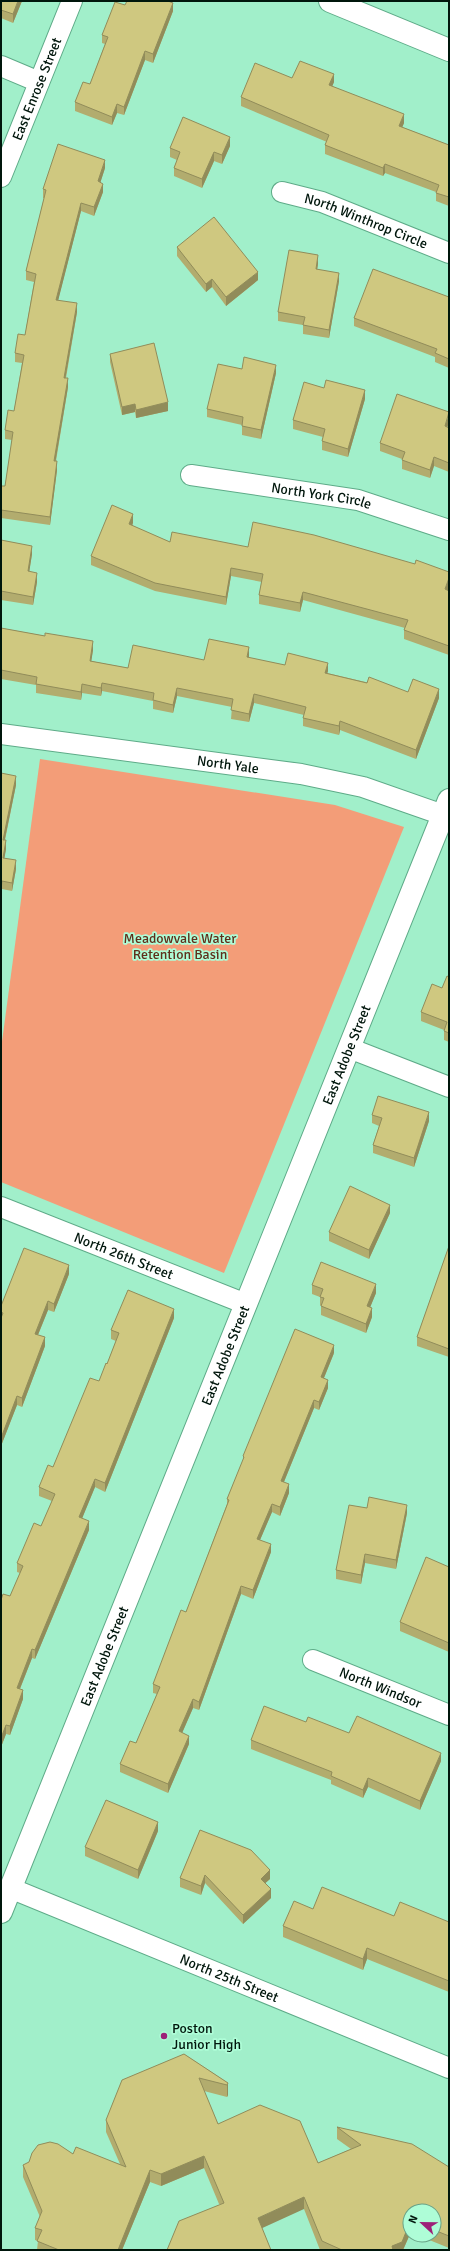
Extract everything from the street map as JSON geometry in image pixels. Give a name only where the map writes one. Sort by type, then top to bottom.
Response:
[{"type":"street","name":"East Enrose Street","points":[[1,177],[38,82],[72,1]]},
{"type":"street","points":[[330,1],[449,50]]},
{"type":"street","points":[[1,66],[38,82]]},
{"type":"street","name":"North Winthrop Circle","points":[[282,192],[322,202],[449,253]]},
{"type":"street","name":"North York Circle","points":[[191,475],[358,500],[449,530]]},
{"type":"street","name":"North Yale","points":[[1,734],[301,774],[363,787],[447,811]]},
{"type":"street","name":"East Adobe Street","points":[[1,1912],[447,811]]},
{"type":"street","points":[[350,1048],[449,1087]]},
{"type":"street","name":"North 26th Street","points":[[1,1207],[246,1304]]},
{"type":"street","name":"North Windsor","points":[[313,1660],[449,1715]]},
{"type":"street","name":"North 25th Street","points":[[10,1888],[449,2068]]},
{"type":"green space","name":"Meadowvale Water Retention Basin","points":[[40,759],[335,805],[404,827],[224,1273],[1,1182],[1,1049]]},
{"type":"building","points":[[1,1],[18,1],[13,14],[1,10]]},
{"type":"building","points":[[127,1],[168,1],[173,3],[153,54],[145,51],[124,107],[117,104],[112,117],[75,102],[83,82],[90,84],[108,37],[102,35],[115,2],[125,5]]},
{"type":"building","points":[[300,61],[334,74],[329,85],[404,114],[399,126],[449,145],[449,197],[436,193],[439,185],[385,164],[383,168],[325,145],[329,135],[241,97],[255,63],[292,78]]},
{"type":"building","points":[[183,117],[230,137],[222,155],[214,152],[202,179],[174,168],[180,152],[170,148]]},
{"type":"building","points":[[58,144],[105,160],[98,181],[103,184],[94,207],[81,203],[56,300],[77,303],[64,378],[68,378],[54,461],[57,461],[50,517],[1,510],[1,486],[5,486],[13,432],[5,430],[8,410],[14,411],[24,355],[15,353],[18,334],[25,335],[36,274],[26,271],[46,190],[43,189]]},
{"type":"building","points":[[214,217],[258,272],[226,297],[212,279],[206,284],[177,247]]},
{"type":"building","points":[[289,250],[318,255],[316,269],[339,273],[329,330],[303,325],[305,317],[278,312]]},
{"type":"building","points":[[373,269],[449,297],[449,359],[435,353],[437,349],[354,318]]},
{"type":"building","points":[[154,343],[168,402],[136,410],[135,404],[122,407],[110,354]]},
{"type":"building","points":[[244,357],[276,365],[261,430],[242,426],[243,417],[207,409],[218,364],[242,369]]},
{"type":"building","points":[[326,380],[365,390],[348,449],[322,441],[325,429],[293,420],[304,382],[324,388]]},
{"type":"building","points":[[397,394],[449,412],[445,426],[449,428],[449,463],[434,457],[430,470],[402,460],[405,452],[380,443]]},
{"type":"building","points":[[112,505],[133,514],[129,524],[170,542],[172,532],[248,547],[253,522],[314,535],[415,564],[416,560],[449,572],[449,578],[445,589],[449,591],[449,646],[404,630],[408,620],[303,592],[300,603],[259,595],[263,574],[231,568],[226,597],[155,583],[91,556]]},
{"type":"building","points":[[1,540],[32,546],[28,571],[37,573],[33,597],[1,591]]},
{"type":"building","points":[[1,628],[45,636],[45,633],[93,641],[90,661],[128,668],[133,645],[204,660],[209,639],[249,647],[247,657],[285,665],[288,653],[328,663],[325,673],[367,683],[369,677],[408,692],[413,679],[439,689],[416,750],[340,721],[339,726],[303,718],[306,707],[254,694],[249,714],[231,710],[233,699],[177,688],[173,705],[153,700],[154,693],[102,683],[101,688],[82,684],[81,692],[36,684],[37,677],[1,670]]},
{"type":"building","points":[[1,773],[16,776],[3,840],[6,840],[3,858],[16,860],[12,883],[2,881],[1,889]]},
{"type":"building","points":[[447,976],[449,977],[449,1033],[444,1031],[447,1022],[421,1012],[432,984],[442,988]]},
{"type":"building","points":[[378,1096],[429,1112],[414,1158],[373,1145],[382,1118],[372,1115]]},
{"type":"building","points":[[350,1186],[390,1205],[369,1250],[329,1232]]},
{"type":"building","points":[[449,1246],[449,1349],[417,1337]]},
{"type":"building","points":[[24,1248],[69,1265],[54,1304],[48,1301],[35,1334],[45,1337],[22,1398],[17,1396],[1,1438],[1,1318],[3,1313],[1,1312],[1,1306]]},
{"type":"building","points":[[321,1262],[376,1284],[367,1306],[372,1308],[366,1324],[321,1306],[324,1298],[320,1297],[323,1289],[312,1285]]},
{"type":"building","points":[[128,1290],[174,1309],[105,1483],[95,1479],[79,1517],[89,1521],[35,1650],[32,1649],[17,1688],[23,1690],[10,1726],[6,1725],[1,1738],[1,1600],[3,1594],[10,1596],[23,1566],[17,1563],[34,1523],[41,1526],[55,1494],[39,1487],[48,1465],[53,1467],[90,1378],[99,1381],[106,1363],[107,1364],[119,1333],[111,1330]]},
{"type":"building","points":[[295,1329],[334,1345],[321,1377],[328,1380],[319,1402],[314,1400],[281,1481],[289,1484],[280,1507],[272,1504],[257,1539],[271,1544],[253,1590],[241,1586],[199,1702],[193,1699],[179,1731],[189,1736],[168,1784],[120,1764],[130,1741],[136,1743],[160,1687],[153,1684],[181,1610],[186,1612],[229,1500],[227,1499],[244,1457],[243,1456]]},
{"type":"building","points":[[369,1497],[407,1505],[396,1560],[365,1554],[361,1575],[336,1570],[349,1505],[367,1508]]},
{"type":"building","points":[[426,1557],[449,1567],[449,1643],[400,1622]]},
{"type":"building","points":[[264,1706],[306,1722],[308,1717],[349,1733],[357,1716],[441,1753],[420,1801],[368,1778],[363,1790],[331,1776],[332,1772],[251,1740]]},
{"type":"building","points":[[106,1800],[158,1822],[138,1870],[85,1847]]},
{"type":"building","points":[[200,1830],[251,1850],[270,1870],[261,1879],[271,1889],[243,1915],[205,1875],[201,1886],[180,1878]]},
{"type":"building","points":[[322,1887],[394,1916],[400,1902],[449,1922],[449,1981],[367,1948],[363,1959],[283,1926],[294,1901],[313,1909]]},
{"type":"building","points":[[184,2054],[228,2083],[227,2085],[199,2078],[218,2124],[260,2105],[300,2121],[318,2163],[361,2145],[337,2127],[412,2144],[449,2167],[449,2236],[442,2233],[442,2203],[402,2203],[402,2242],[392,2246],[393,2250],[342,2250],[322,2241],[304,2197],[258,2218],[271,2250],[167,2250],[179,2221],[224,2203],[204,2156],[161,2174],[150,2170],[118,2250],[59,2250],[37,2241],[42,2230],[35,2228],[42,2211],[23,2165],[29,2162],[32,2153],[38,2145],[50,2142],[58,2144],[73,2154],[76,2147],[126,2167],[106,2120],[122,2080]]},
{"type":"place","name":"Poston Junior High","points":[[164,2036]]}]
